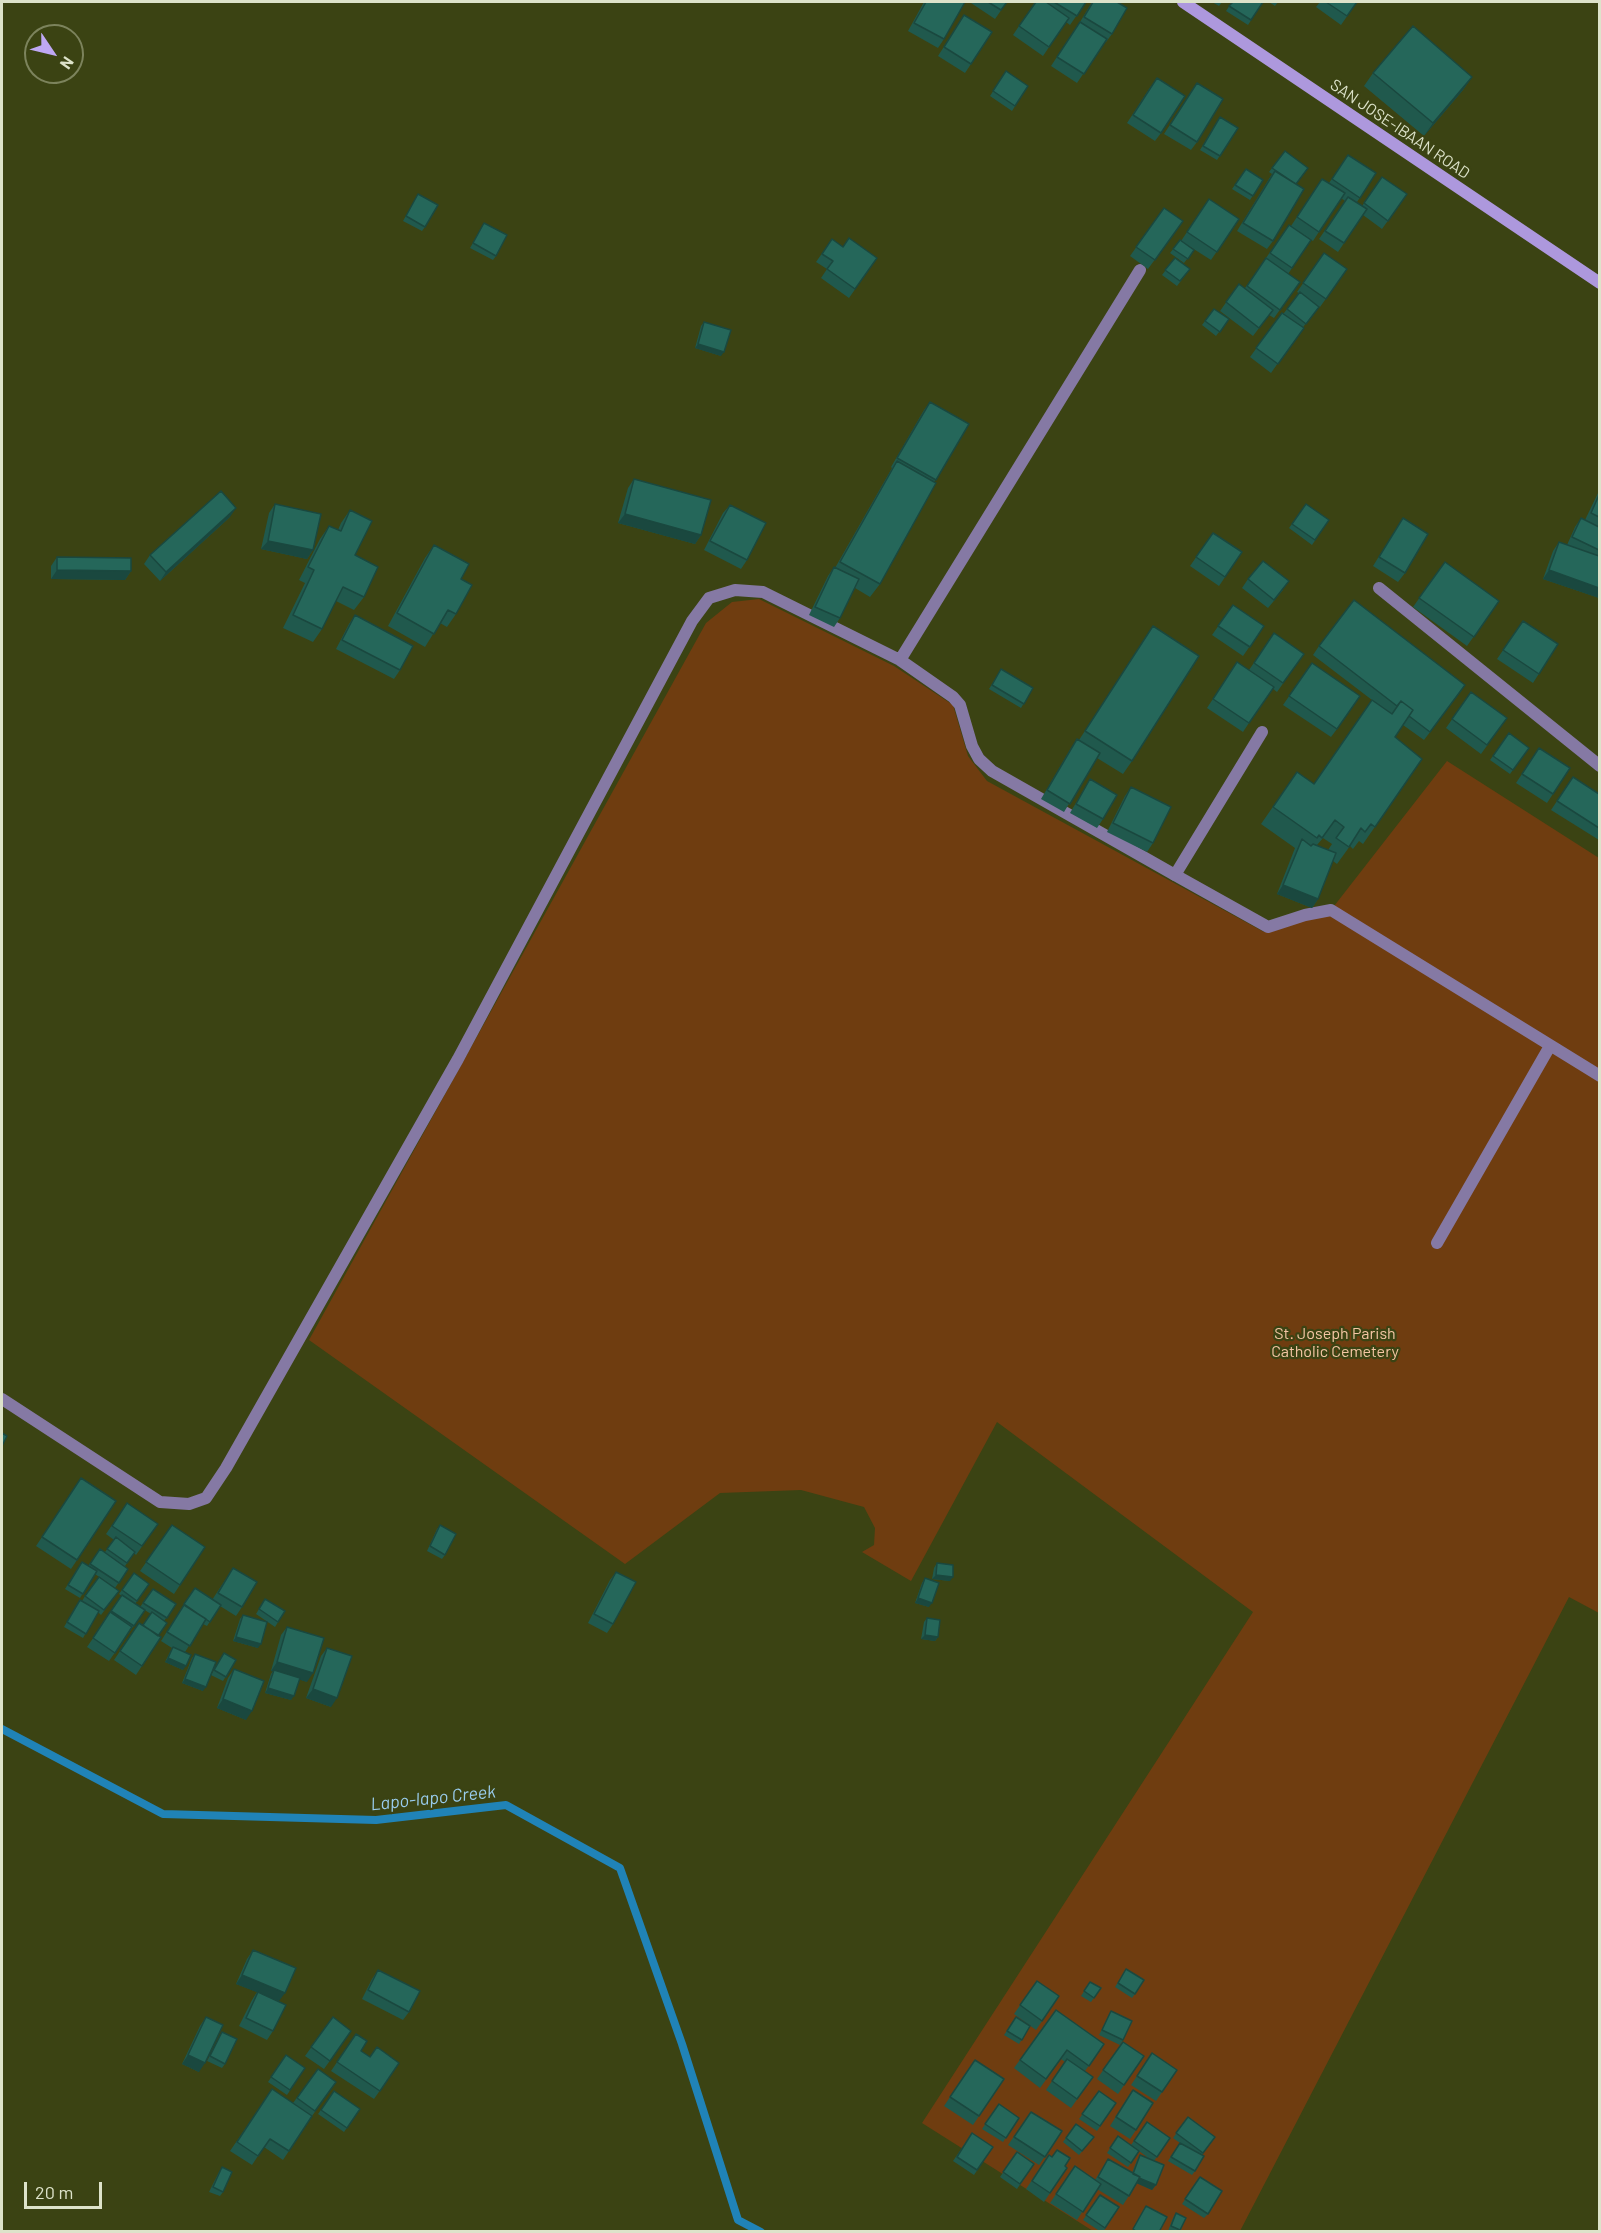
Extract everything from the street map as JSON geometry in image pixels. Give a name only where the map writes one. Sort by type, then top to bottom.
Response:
[{"type":"main road","name":"SAN JOSE-IBAAN ROAD","points":[[1183,2],[1599,284]]},
{"type":"street","points":[[900,660],[1140,270]]},
{"type":"street","points":[[1379,588],[1599,766]]},
{"type":"street","points":[[2,1399],[160,1502],[189,1504],[206,1498],[232,1457],[452,1069],[692,621],[709,598],[735,590],[763,591],[900,660],[960,705],[972,746],[979,759],[992,771],[1175,875],[1268,927],[1305,915],[1331,910],[1599,1076]]},
{"type":"street","points":[[1175,875],[1262,732]]},
{"type":"street","points":[[1437,1242],[1550,1046]]},
{"type":"green space","name":"St. Joseph Parish Catholic Cemetery","points":[[759,599],[894,666],[953,705],[968,756],[987,781],[1264,932],[1331,910],[1447,761],[1599,858],[1599,1613],[1569,1597],[1240,2231],[1093,2231],[922,2123],[1253,1612],[997,1422],[911,1581],[862,1552],[874,1545],[875,1528],[864,1507],[801,1490],[720,1493],[625,1564],[309,1340],[706,623],[732,602]]},
{"type":"building","points":[[926,2],[965,2],[944,39],[914,23]]},
{"type":"building","points":[[988,2],[1007,2],[1001,10]]},
{"type":"building","points":[[1036,2],[1046,2],[1069,18],[1049,47],[1019,26]]},
{"type":"building","points":[[1054,2],[1086,2],[1077,16]]},
{"type":"building","points":[[1093,2],[1117,2],[1127,8],[1112,34],[1084,17]]},
{"type":"building","points":[[1233,2],[1263,2],[1251,20],[1229,6]]},
{"type":"building","points":[[1326,2],[1357,2],[1347,16]]},
{"type":"building","points":[[964,15],[992,32],[971,64],[944,47]]},
{"type":"building","points":[[1080,22],[1107,39],[1084,74],[1057,57]]},
{"type":"building","points":[[1413,26],[1472,77],[1433,123],[1373,73]]},
{"type":"building","points":[[1006,71],[1028,86],[1015,106],[993,91]]},
{"type":"building","points":[[1157,78],[1185,96],[1161,133],[1133,115]]},
{"type":"building","points":[[1197,83],[1223,99],[1197,142],[1170,125]]},
{"type":"building","points":[[1220,117],[1238,128],[1220,156],[1203,146]]},
{"type":"building","points":[[1285,151],[1308,168],[1296,184],[1272,168]]},
{"type":"building","points":[[1348,155],[1376,173],[1360,198],[1332,179]]},
{"type":"building","points":[[1246,169],[1263,180],[1253,196],[1235,185]]},
{"type":"building","points":[[1275,171],[1304,189],[1273,241],[1243,223]]},
{"type":"building","points":[[1382,177],[1407,194],[1388,221],[1364,203]]},
{"type":"building","points":[[1322,179],[1345,193],[1319,232],[1297,217]]},
{"type":"building","points":[[418,194],[438,205],[425,227],[406,216]]},
{"type":"building","points":[[1348,197],[1367,209],[1344,243],[1325,231]]},
{"type":"building","points":[[1209,199],[1239,219],[1217,252],[1187,232]]},
{"type":"building","points":[[1164,208],[1183,221],[1155,260],[1136,247]]},
{"type":"building","points":[[484,223],[507,235],[496,256],[473,243]]},
{"type":"building","points":[[1289,225],[1311,240],[1292,268],[1270,253]]},
{"type":"building","points":[[849,238],[877,258],[855,289],[827,269],[833,261],[822,254],[832,239],[843,247]]},
{"type":"building","points":[[1180,240],[1194,250],[1188,259],[1173,249]]},
{"type":"building","points":[[1324,253],[1347,269],[1326,299],[1303,283]]},
{"type":"building","points":[[1175,258],[1190,269],[1180,281],[1165,270]]},
{"type":"building","points":[[1266,258],[1300,282],[1280,310],[1247,286]]},
{"type":"building","points":[[1239,284],[1273,310],[1259,328],[1226,302]]},
{"type":"building","points":[[1300,292],[1319,307],[1306,324],[1287,309]]},
{"type":"building","points":[[1214,309],[1229,319],[1220,332],[1205,321]]},
{"type":"building","points":[[1282,313],[1304,328],[1278,364],[1256,348]]},
{"type":"building","points":[[704,322],[731,330],[724,352],[698,344]]},
{"type":"building","points":[[930,402],[969,424],[936,480],[897,458]]},
{"type":"building","points":[[897,461],[936,483],[880,584],[840,562]]},
{"type":"building","points":[[634,479],[711,500],[701,535],[625,514]]},
{"type":"building","points":[[221,491],[236,508],[166,572],[150,555]]},
{"type":"building","points":[[1599,495],[1599,517],[1591,513]]},
{"type":"building","points":[[275,504],[321,514],[313,550],[268,541]]},
{"type":"building","points":[[1306,504],[1329,520],[1315,540],[1292,524]]},
{"type":"building","points":[[730,505],[766,523],[747,560],[710,541]]},
{"type":"building","points":[[350,510],[372,521],[355,555],[378,567],[364,597],[343,587],[322,629],[293,615],[314,570],[308,567],[329,526],[341,531]]},
{"type":"building","points":[[1403,518],[1428,534],[1405,573],[1379,557]]},
{"type":"building","points":[[1581,518],[1599,527],[1599,550],[1572,537]]},
{"type":"building","points":[[1213,533],[1242,552],[1225,577],[1196,557]]},
{"type":"building","points":[[1559,542],[1599,556],[1599,588],[1549,570]]},
{"type":"building","points":[[434,545],[469,564],[461,579],[472,585],[456,614],[448,610],[434,634],[397,613]]},
{"type":"building","points":[[57,557],[131,558],[131,571],[57,570]]},
{"type":"building","points":[[1263,561],[1289,581],[1274,600],[1248,579]]},
{"type":"building","points":[[1445,562],[1499,601],[1474,637],[1419,598]]},
{"type":"building","points":[[834,567],[859,579],[840,618],[815,607]]},
{"type":"building","points":[[1354,600],[1465,685],[1430,732],[1409,716],[1413,710],[1401,701],[1397,706],[1319,646]]},
{"type":"building","points":[[1233,605],[1264,626],[1250,647],[1218,626]]},
{"type":"building","points":[[355,615],[413,646],[400,670],[342,640]]},
{"type":"building","points":[[1523,621],[1558,644],[1539,674],[1503,650]]},
{"type":"building","points":[[1153,626],[1199,656],[1132,761],[1085,731]]},
{"type":"building","points":[[1274,633],[1304,654],[1283,683],[1254,663]]},
{"type":"building","points":[[1237,662],[1274,687],[1249,723],[1213,699]]},
{"type":"building","points":[[1312,663],[1360,696],[1337,729],[1289,696]]},
{"type":"building","points":[[1001,669],[1033,688],[1024,704],[992,685]]},
{"type":"building","points":[[1471,692],[1507,718],[1487,745],[1452,719]]},
{"type":"building","points":[[1372,700],[1392,714],[1401,701],[1413,710],[1395,737],[1422,759],[1375,827],[1371,824],[1365,832],[1361,828],[1349,847],[1336,838],[1344,827],[1335,820],[1322,838],[1319,835],[1317,838],[1273,807],[1297,772],[1314,784]]},
{"type":"building","points":[[1509,733],[1529,748],[1513,770],[1493,756]]},
{"type":"building","points":[[1077,739],[1100,753],[1070,804],[1047,790]]},
{"type":"building","points":[[1539,748],[1570,768],[1553,794],[1522,774]]},
{"type":"building","points":[[1573,777],[1599,794],[1599,828],[1557,801]]},
{"type":"building","points":[[1090,779],[1117,795],[1103,819],[1076,804]]},
{"type":"building","points":[[1131,787],[1171,807],[1153,843],[1113,823]]},
{"type":"building","points":[[1302,839],[1311,846],[1313,844],[1336,853],[1318,899],[1283,885]]},
{"type":"building","points":[[2,1433],[7,1436],[2,1446]]},
{"type":"building","points":[[81,1478],[116,1501],[77,1560],[42,1537]]},
{"type":"building","points":[[127,1503],[158,1524],[142,1546],[112,1526]]},
{"type":"building","points":[[172,1525],[205,1547],[180,1585],[146,1562]]},
{"type":"building","points":[[440,1525],[456,1534],[445,1555],[430,1546]]},
{"type":"building","points":[[116,1537],[135,1552],[127,1563],[107,1549]]},
{"type":"building","points":[[100,1549],[128,1569],[119,1583],[90,1564]]},
{"type":"building","points":[[82,1562],[97,1571],[83,1594],[68,1585]]},
{"type":"building","points":[[937,1563],[953,1565],[953,1577],[936,1575]]},
{"type":"building","points":[[233,1568],[257,1582],[242,1607],[218,1593]]},
{"type":"building","points":[[616,1572],[636,1582],[613,1624],[594,1614]]},
{"type":"building","points":[[134,1573],[149,1584],[137,1601],[122,1590]]},
{"type":"building","points":[[99,1577],[119,1591],[104,1610],[85,1596]]},
{"type":"building","points":[[925,1578],[939,1583],[932,1603],[918,1598]]},
{"type":"building","points":[[195,1588],[221,1605],[210,1622],[184,1604]]},
{"type":"building","points":[[153,1589],[176,1604],[167,1618],[143,1603]]},
{"type":"building","points":[[122,1595],[145,1610],[134,1626],[111,1611]]},
{"type":"building","points":[[265,1599],[285,1611],[278,1622],[259,1609]]},
{"type":"building","points":[[80,1600],[99,1611],[86,1634],[67,1622]]},
{"type":"building","points":[[184,1605],[206,1619],[190,1646],[167,1632]]},
{"type":"building","points":[[110,1612],[132,1627],[115,1653],[93,1638]]},
{"type":"building","points":[[152,1612],[167,1623],[158,1636],[143,1625]]},
{"type":"building","points":[[243,1615],[267,1622],[261,1644],[236,1637]]},
{"type":"building","points":[[927,1618],[940,1620],[938,1637],[925,1635]]},
{"type":"building","points":[[139,1623],[161,1637],[142,1666],[120,1651]]},
{"type":"building","points":[[287,1627],[324,1638],[313,1673],[277,1662]]},
{"type":"building","points":[[173,1647],[191,1655],[186,1666],[168,1658]]},
{"type":"building","points":[[327,1648],[352,1656],[337,1698],[313,1689]]},
{"type":"building","points":[[224,1653],[236,1660],[226,1677],[214,1670]]},
{"type":"building","points":[[195,1654],[216,1662],[206,1687],[185,1679]]},
{"type":"building","points":[[234,1669],[264,1681],[252,1711],[223,1699]]},
{"type":"building","points":[[274,1670],[300,1678],[294,1696],[268,1688]]},
{"type":"building","points":[[253,1950],[296,1968],[285,1993],[242,1975]]},
{"type":"building","points":[[1126,1969],[1144,1980],[1135,1994],[1118,1983]]},
{"type":"building","points":[[378,1970],[420,1991],[409,2012],[368,1990]]},
{"type":"building","points":[[1037,1981],[1059,1996],[1042,2021],[1020,2005]]},
{"type":"building","points":[[1090,1982],[1101,1988],[1094,1998],[1084,1991]]},
{"type":"building","points":[[258,1992],[286,2005],[273,2031],[246,2018]]},
{"type":"building","points":[[1056,2010],[1104,2044],[1089,2066],[1067,2050],[1046,2079],[1020,2060]]},
{"type":"building","points":[[1111,2011],[1132,2021],[1123,2040],[1102,2030]]},
{"type":"building","points":[[206,2017],[223,2025],[205,2063],[188,2055]]},
{"type":"building","points":[[333,2017],[351,2031],[330,2061],[311,2047]]},
{"type":"building","points":[[1016,2017],[1030,2026],[1022,2040],[1007,2031]]},
{"type":"building","points":[[222,2032],[237,2039],[225,2064],[210,2056]]},
{"type":"building","points":[[356,2034],[367,2041],[361,2051],[370,2057],[377,2047],[399,2063],[380,2091],[337,2062]]},
{"type":"building","points":[[1123,2042],[1144,2056],[1124,2085],[1103,2070]]},
{"type":"building","points":[[1152,2053],[1177,2070],[1162,2092],[1137,2076]]},
{"type":"building","points":[[286,2055],[305,2068],[290,2090],[271,2077]]},
{"type":"building","points":[[1067,2059],[1093,2077],[1077,2099],[1052,2081]]},
{"type":"building","points":[[975,2060],[1004,2079],[979,2116],[950,2097]]},
{"type":"building","points":[[318,2069],[336,2082],[315,2111],[297,2098]]},
{"type":"building","points":[[272,2089],[312,2116],[289,2151],[270,2139],[258,2156],[237,2142]]},
{"type":"building","points":[[1133,2090],[1153,2103],[1136,2130],[1116,2117]]},
{"type":"building","points":[[334,2091],[360,2109],[347,2128],[321,2110]]},
{"type":"building","points":[[1099,2091],[1116,2103],[1100,2126],[1082,2114]]},
{"type":"building","points":[[999,2104],[1019,2118],[1006,2138],[985,2124]]},
{"type":"building","points":[[1031,2112],[1062,2131],[1045,2157],[1014,2137]]},
{"type":"building","points":[[1188,2117],[1215,2137],[1203,2153],[1176,2133]]},
{"type":"building","points":[[1147,2122],[1170,2138],[1157,2157],[1134,2141]]},
{"type":"building","points":[[1076,2124],[1094,2137],[1082,2151],[1066,2138]]},
{"type":"building","points":[[972,2133],[993,2147],[977,2170],[957,2157]]},
{"type":"building","points":[[1118,2136],[1139,2151],[1131,2163],[1110,2148]]},
{"type":"building","points":[[1180,2143],[1204,2156],[1195,2171],[1171,2157]]},
{"type":"building","points":[[1057,2150],[1070,2158],[1065,2166],[1067,2168],[1050,2193],[1032,2181],[1049,2155],[1052,2157]]},
{"type":"building","points":[[1017,2152],[1034,2164],[1020,2184],[1003,2172]]},
{"type":"building","points":[[1140,2155],[1164,2165],[1156,2185],[1133,2174]]},
{"type":"building","points":[[1108,2159],[1140,2177],[1129,2196],[1098,2177]]},
{"type":"building","points":[[1075,2166],[1101,2184],[1083,2212],[1056,2194]]},
{"type":"building","points":[[222,2167],[232,2172],[223,2192],[213,2187]]},
{"type":"building","points":[[1200,2177],[1222,2191],[1208,2214],[1185,2199]]},
{"type":"building","points":[[1100,2195],[1119,2207],[1105,2228],[1086,2215]]},
{"type":"building","points":[[1146,2206],[1167,2217],[1159,2232],[1137,2232],[1133,2229]]},
{"type":"building","points":[[1176,2213],[1186,2218],[1180,2230],[1171,2226]]},
{"type":"waterway","name":"Lapo-lapo Creek","points":[[2,1729],[163,1814],[376,1820],[506,1805],[620,1868],[682,2044],[738,2220],[761,2232]]}]
